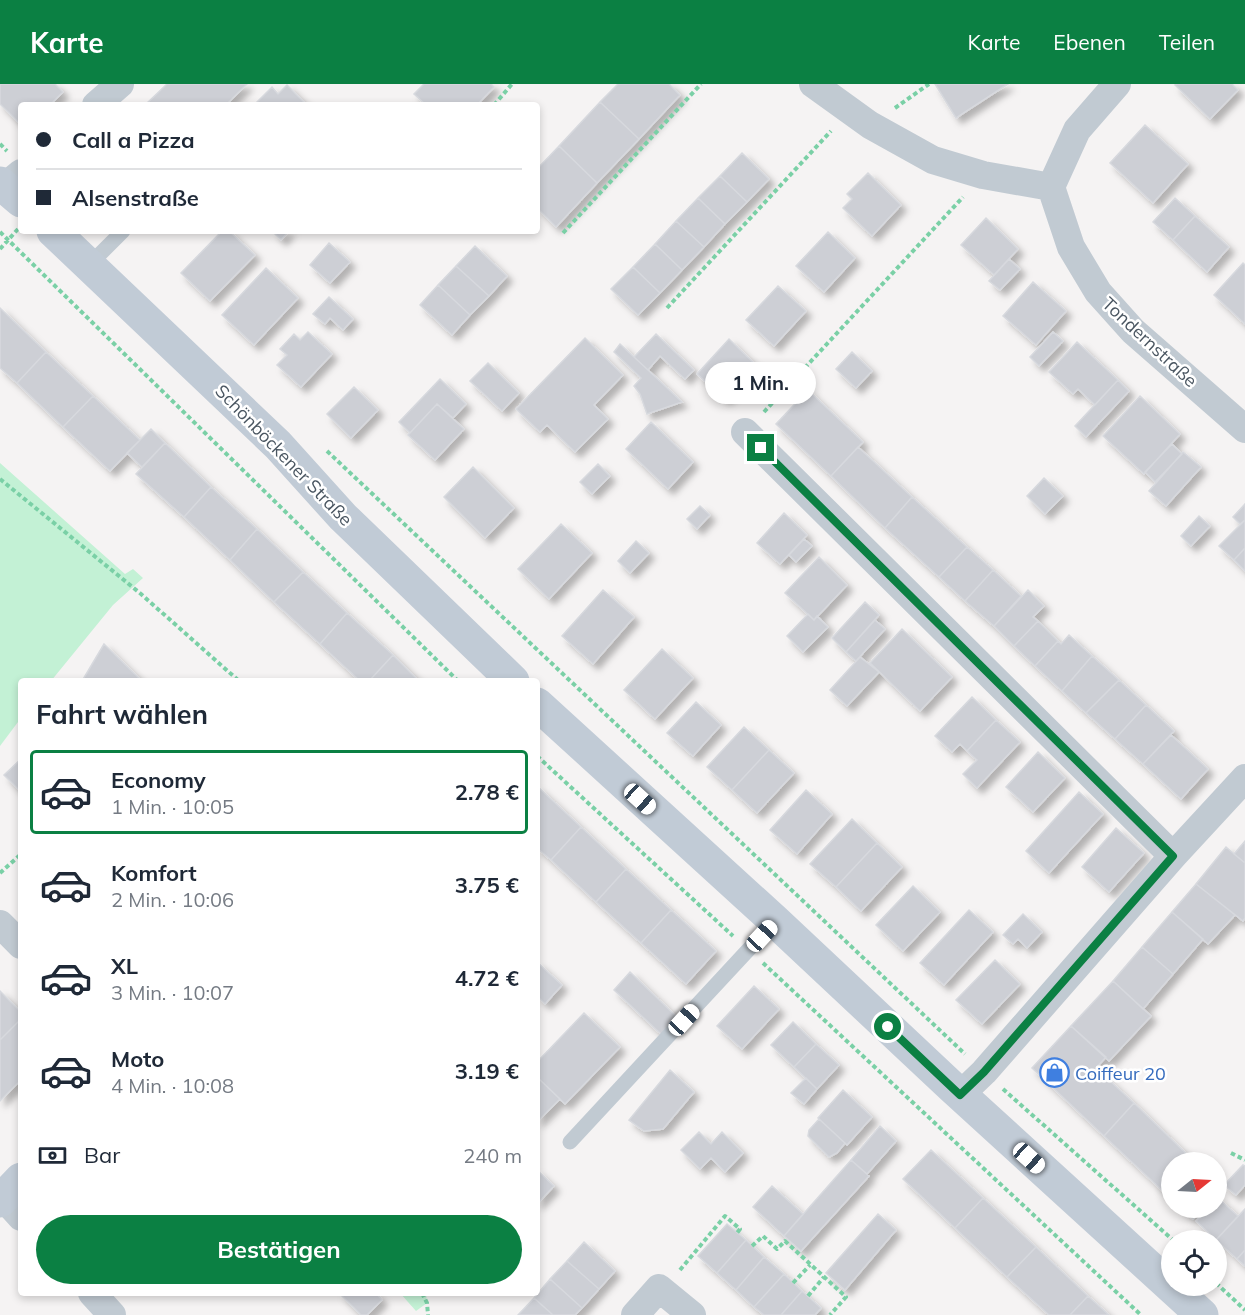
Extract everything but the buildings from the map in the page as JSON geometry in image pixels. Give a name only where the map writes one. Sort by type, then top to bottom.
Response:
[{"type":"main road","name":"Schönböckener Straße","points":[[56,234],[278,445],[343,517],[510,678]]},
{"type":"main road","points":[[540,707],[1202,1315]]},
{"type":"street","points":[[99,102],[120,84]]},
{"type":"street","points":[[813,84],[860,118],[933,160],[983,175],[1051,187],[1077,130],[1117,84]]},
{"type":"street","name":"Tondernstraße","points":[[1051,187],[1071,247],[1098,292],[1132,331],[1245,429]]},
{"type":"street","points":[[745,432],[1173,856]]},
{"type":"street","points":[[960,1095],[984,1072],[1173,856],[1245,778]]},
{"type":"street","points":[[0,924],[18,942]]},
{"type":"street","points":[[635,1315],[659,1288],[692,1315]]},
{"type":"street","points":[[95,1296],[112,1315]]},
{"type":"lane","points":[[89,265],[120,234]]},
{"type":"lane","points":[[570,1142],[775,921]]},
{"type":"path","points":[[497,102],[512,84]]},
{"type":"path","points":[[563,233],[701,84]]},
{"type":"path","points":[[667,308],[860,118],[929,84]]},
{"type":"path","points":[[745,432],[983,175]]},
{"type":"path","points":[[0,249],[18,229]]},
{"type":"path","points":[[0,232],[455,678]]},
{"type":"path","points":[[0,478],[141,594],[236,678]]},
{"type":"path","points":[[494,609],[984,1072],[1162,1230]]},
{"type":"path","points":[[540,759],[1141,1315]]},
{"type":"path","points":[[0,873],[18,857]]},
{"type":"path","points":[[1232,1153],[1245,1160]]},
{"type":"path","points":[[662,1290],[725,1216],[740,1229],[737,1233]]},
{"type":"path","points":[[752,1246],[763,1236],[777,1249],[785,1241],[846,1297],[830,1315]]},
{"type":"path","points":[[793,1283],[810,1264]]},
{"type":"path","points":[[808,1296],[824,1277]]},
{"type":"path","points":[[1227,1293],[1245,1310]]},
{"type":"path","points":[[423,1296],[428,1315]]},
{"type":"green space","points":[[0,463],[125,574],[133,569],[143,578],[113,605],[53,678],[18,678],[18,722],[0,746]]},
{"type":"green space","points":[[403,1296],[426,1296],[427,1303],[416,1311]]},
{"type":"place","name":"Coiffeur 20","points":[[1054,1073]]},
{"type":"route","points":[[761,448],[1173,856],[984,1072],[960,1095],[888,1027]]}]
